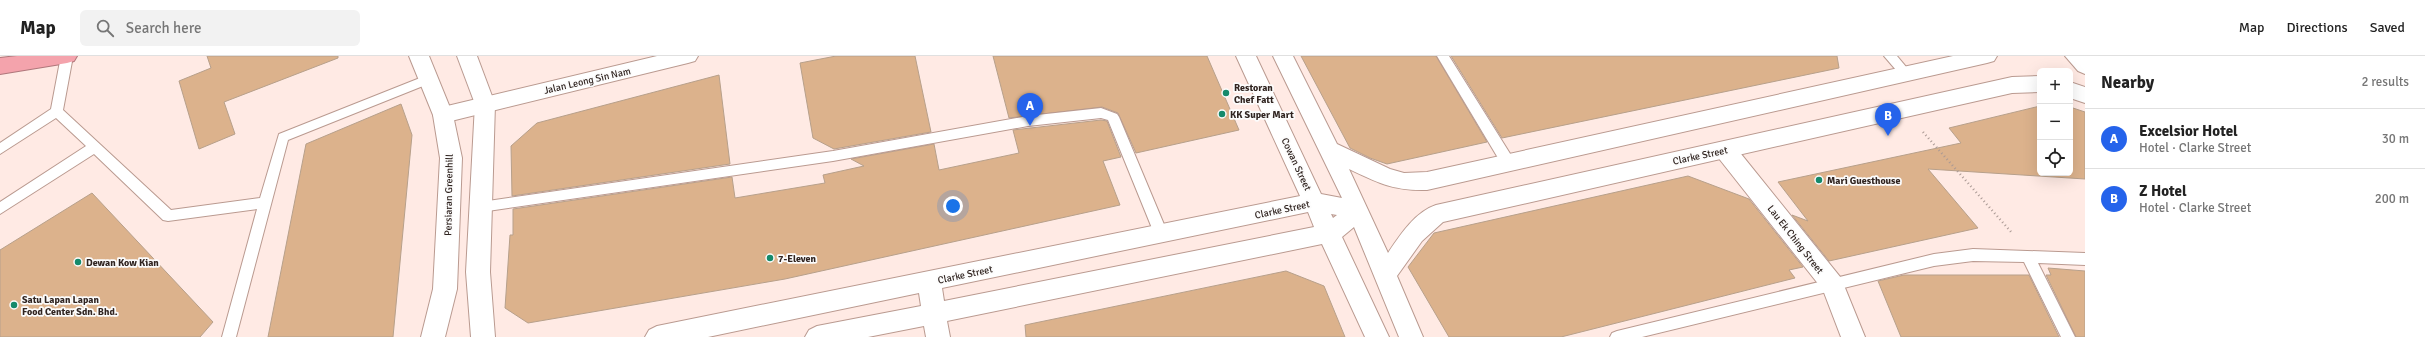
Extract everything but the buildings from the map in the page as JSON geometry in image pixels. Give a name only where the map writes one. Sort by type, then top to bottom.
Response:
[{"type":"highway","points":[[0,66],[67,56]]},
{"type":"street","name":"Persiaran Greenhill","points":[[419,56],[443,115],[451,158],[445,289],[433,337]]},
{"type":"street","points":[[467,56],[485,104],[478,272],[482,337]]},
{"type":"street","name":"Jalan Leong Sin Nam","points":[[443,115],[688,56]]},
{"type":"street","name":"Cowan Street","points":[[1246,56],[1330,233],[1377,337]]},
{"type":"street","points":[[1283,56],[1359,211],[1386,273],[1411,337]]},
{"type":"street","points":[[1328,149],[1361,166],[1404,182],[1427,181],[1509,164],[1987,56]]},
{"type":"street","points":[[2075,56],[2085,66]]},
{"type":"street","name":"Clarke Street","points":[[1386,273],[1414,234],[1436,214],[2012,85],[2037,84]]},
{"type":"street","points":[[2073,91],[2085,95]]},
{"type":"street","name":"Lau Ek Ching Street","points":[[1725,150],[1832,285],[1853,337]]},
{"type":"street","name":"Clarke Street","points":[[657,337],[1315,202],[1359,211]]},
{"type":"street","points":[[817,337],[1330,233],[1359,211]]},
{"type":"street","points":[[930,281],[933,313],[938,337]]},
{"type":"lane","points":[[0,149],[57,110],[67,56]]},
{"type":"lane","points":[[1442,56],[1509,164]]},
{"type":"lane","points":[[1890,56],[1906,74]]},
{"type":"lane","points":[[229,337],[283,138],[429,79]]},
{"type":"lane","points":[[57,110],[168,216],[265,203]]},
{"type":"lane","points":[[481,207],[833,156],[1028,121],[1101,113],[1113,117],[1162,234]]},
{"type":"lane","points":[[0,209],[95,147]]},
{"type":"lane","points":[[1617,337],[1655,333],[1832,285],[1934,260],[1973,255],[2085,259]]},
{"type":"lane","points":[[2028,257],[2068,337]]},
{"type":"path","points":[[1903,110],[2002,220],[2028,257]]},
{"type":"place","name":"Restoran Chef Fatt","points":[[1226,93]]},
{"type":"place","name":"KK Super Mart","points":[[1222,114]]},
{"type":"place","name":"Excelsior Hotel","points":[[1030,126]]},
{"type":"place","name":"Z Hotel","points":[[1888,136]]},
{"type":"place","name":"Mari Guesthouse","points":[[1819,180]]},
{"type":"place","name":"7-Eleven","points":[[770,258]]},
{"type":"place","name":"Dewan Kow Kian","points":[[78,262]]},
{"type":"place","name":"Satu Lapan Lapan Food Center Sdn. Bhd.","points":[[14,305]]}]
